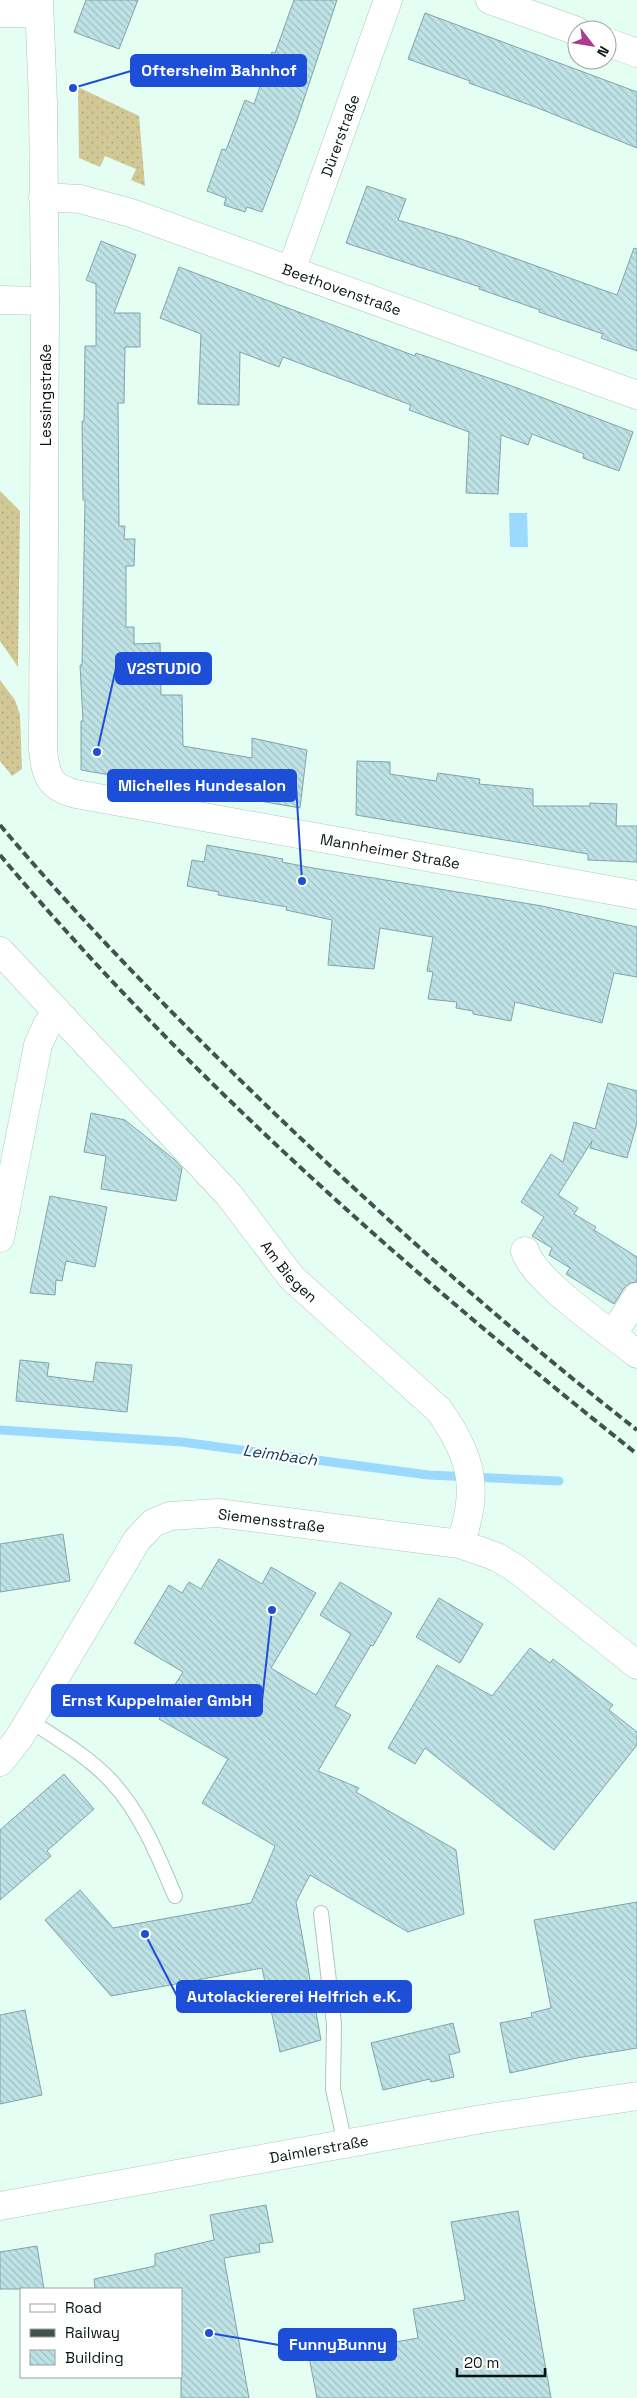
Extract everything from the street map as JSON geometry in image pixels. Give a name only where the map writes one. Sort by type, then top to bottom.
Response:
[{"type":"street","name":"Dürerstraße","points":[[290,271],[388,0]]},
{"type":"street","points":[[490,0],[567,27]]},
{"type":"street","points":[[0,13],[39,7]]},
{"type":"street","name":"Lessingstraße","points":[[39,7],[43,103],[45,301],[43,750],[45,768],[56,786]]},
{"type":"street","points":[[617,46],[637,53]]},
{"type":"street","name":"Beethovenstraße","points":[[43,197],[80,199],[131,213],[637,395]]},
{"type":"street","points":[[0,300],[45,301]]},
{"type":"street","name":"Mannheimer Straße","points":[[56,786],[76,794],[637,895]]},
{"type":"street","name":"Am Biegen","points":[[0,950],[229,1195],[292,1278],[439,1410],[451,1428],[469,1466],[471,1497],[469,1519],[460,1544]]},
{"type":"street","points":[[0,1238],[38,1046],[47,1025],[58,1013]]},
{"type":"street","points":[[525,1251],[531,1265],[540,1276],[637,1354]]},
{"type":"street","points":[[613,1334],[637,1297]]},
{"type":"street","name":"Siemensstraße","points":[[0,1762],[30,1721],[137,1540],[153,1523],[170,1516],[218,1513],[460,1544],[497,1558],[518,1570],[637,1665]]},
{"type":"street","name":"Daimlerstraße","points":[[0,2206],[482,2119],[637,2096]]},
{"type":"lane","points":[[30,1721],[74,1749],[112,1782],[134,1810],[157,1854],[174,1896]]},
{"type":"lane","points":[[321,1913],[334,2024],[333,2089],[344,2144]]},
{"type":"shaded area","points":[[78,87],[139,116],[145,186],[131,180],[136,169],[105,156],[100,167],[79,158]]},
{"type":"shaded area","points":[[0,491],[20,511],[18,667],[0,641]]},
{"type":"shaded area","points":[[0,680],[15,700],[20,715],[22,769],[12,776],[0,761]]},
{"type":"water","points":[[509,513],[527,513],[528,547],[510,547]]},
{"type":"building","points":[[86,0],[138,0],[119,49],[74,32]]},
{"type":"building","points":[[294,0],[337,0],[297,120],[262,212],[247,207],[245,212],[224,205],[226,198],[207,191],[222,149],[226,150],[245,100],[254,104],[272,52],[275,53]]},
{"type":"building","points":[[425,13],[567,66],[567,70],[578,70],[637,92],[637,148],[538,108],[469,83],[470,81],[408,59]]},
{"type":"building","points":[[367,186],[406,199],[398,220],[461,239],[617,295],[634,248],[637,249],[637,351],[601,338],[603,334],[539,312],[540,310],[479,289],[480,287],[346,243]]},
{"type":"building","points":[[101,241],[136,255],[114,313],[140,313],[140,347],[125,347],[124,403],[118,403],[119,526],[125,526],[124,539],[135,539],[134,566],[126,566],[126,627],[134,627],[134,644],[160,643],[161,695],[182,695],[183,746],[252,758],[252,738],[307,750],[300,808],[81,770],[81,721],[83,721],[80,665],[82,665],[85,500],[83,500],[82,421],[84,421],[85,346],[96,346],[96,284],[86,280]]},
{"type":"building","points":[[179,267],[415,356],[416,353],[509,385],[633,432],[619,471],[583,458],[584,454],[532,434],[528,445],[501,435],[498,494],[466,493],[469,432],[409,410],[411,405],[283,357],[279,367],[240,352],[239,405],[198,404],[201,334],[160,318]]},
{"type":"building","points":[[357,761],[390,762],[390,774],[436,781],[438,773],[480,779],[479,784],[533,789],[533,806],[590,806],[590,803],[617,804],[616,826],[637,826],[637,862],[588,860],[588,854],[356,815]]},
{"type":"building","points":[[207,845],[283,859],[282,862],[313,868],[542,906],[637,927],[637,977],[614,973],[602,1023],[515,1002],[511,1021],[473,1014],[473,1011],[456,1008],[457,1002],[428,999],[433,972],[427,971],[433,937],[380,928],[374,969],[328,965],[332,920],[286,910],[287,907],[218,895],[219,892],[187,886],[192,860],[204,862]]},
{"type":"building","points":[[608,1083],[637,1091],[637,1123],[627,1158],[590,1148],[592,1141],[558,1195],[578,1208],[574,1214],[596,1227],[594,1230],[637,1257],[637,1282],[630,1283],[624,1288],[614,1304],[566,1274],[570,1268],[549,1255],[552,1248],[532,1236],[544,1217],[521,1202],[551,1154],[563,1162],[574,1122],[595,1129]]},
{"type":"building","points":[[91,1113],[125,1120],[175,1160],[182,1168],[176,1201],[101,1189],[106,1156],[84,1152]]},
{"type":"building","points":[[50,1196],[107,1207],[95,1267],[66,1261],[62,1281],[56,1280],[55,1295],[30,1293]]},
{"type":"building","points":[[20,1360],[49,1363],[47,1376],[93,1382],[96,1362],[132,1365],[127,1412],[16,1401]]},
{"type":"building","points":[[63,1534],[70,1581],[0,1592],[0,1544]]},
{"type":"building","points":[[219,1559],[262,1584],[271,1567],[316,1593],[271,1668],[316,1695],[351,1634],[320,1615],[340,1582],[392,1613],[335,1706],[351,1715],[318,1771],[359,1788],[356,1792],[456,1850],[464,1914],[408,1932],[310,1875],[296,1902],[321,2040],[280,2052],[262,1968],[111,1996],[45,1920],[80,1890],[113,1928],[251,1903],[275,1846],[202,1803],[228,1759],[159,1719],[177,1688],[174,1686],[183,1672],[134,1643],[169,1585],[182,1593],[189,1582],[201,1589]]},
{"type":"building","points":[[439,1598],[483,1624],[460,1663],[416,1637]]},
{"type":"building","points":[[530,1648],[550,1663],[553,1659],[613,1705],[609,1710],[637,1732],[637,1745],[554,1850],[425,1748],[415,1764],[388,1748],[437,1665],[492,1696]]},
{"type":"building","points":[[64,1774],[94,1809],[47,1851],[51,1856],[0,1900],[0,1830]]},
{"type":"building","points":[[637,1902],[637,2048],[577,2058],[510,2073],[500,2023],[532,2017],[531,2013],[551,2008],[534,1920]]},
{"type":"building","points":[[25,2010],[42,2095],[0,2104],[0,2015]]},
{"type":"building","points":[[453,2023],[460,2052],[449,2055],[454,2077],[431,2082],[430,2079],[383,2090],[371,2043]]},
{"type":"building","points":[[266,2205],[273,2242],[259,2244],[260,2252],[224,2258],[249,2398],[181,2398],[182,2288],[95,2288],[94,2279],[155,2266],[155,2254],[214,2240],[210,2215]]},
{"type":"building","points":[[518,2211],[551,2398],[317,2398],[309,2357],[418,2338],[413,2309],[465,2300],[451,2222]]},
{"type":"building","points":[[37,2246],[44,2288],[0,2289],[0,2252]]},
{"type":"waterway","name":"Leimbach","points":[[0,1430],[182,1442],[428,1475],[559,1481]]},
{"type":"railway","points":[[0,825],[32,863],[132,971],[271,1110],[450,1274],[542,1354],[637,1430]]},
{"type":"railway","points":[[0,855],[146,1017],[224,1095],[385,1244],[468,1316],[637,1454]]},
{"type":"place","name":"Oftersheim Bahnhof","points":[[73,88]]},
{"type":"place","name":"V2STUDIO","points":[[97,752]]},
{"type":"place","name":"Michelles Hundesalon","points":[[302,881]]},
{"type":"place","name":"Ernst Kuppelmaier GmbH","points":[[272,1610]]},
{"type":"place","name":"Autolackiererei Helfrich e.K.","points":[[145,1934]]},
{"type":"place","name":"FunnyBunny","points":[[209,2333]]}]
